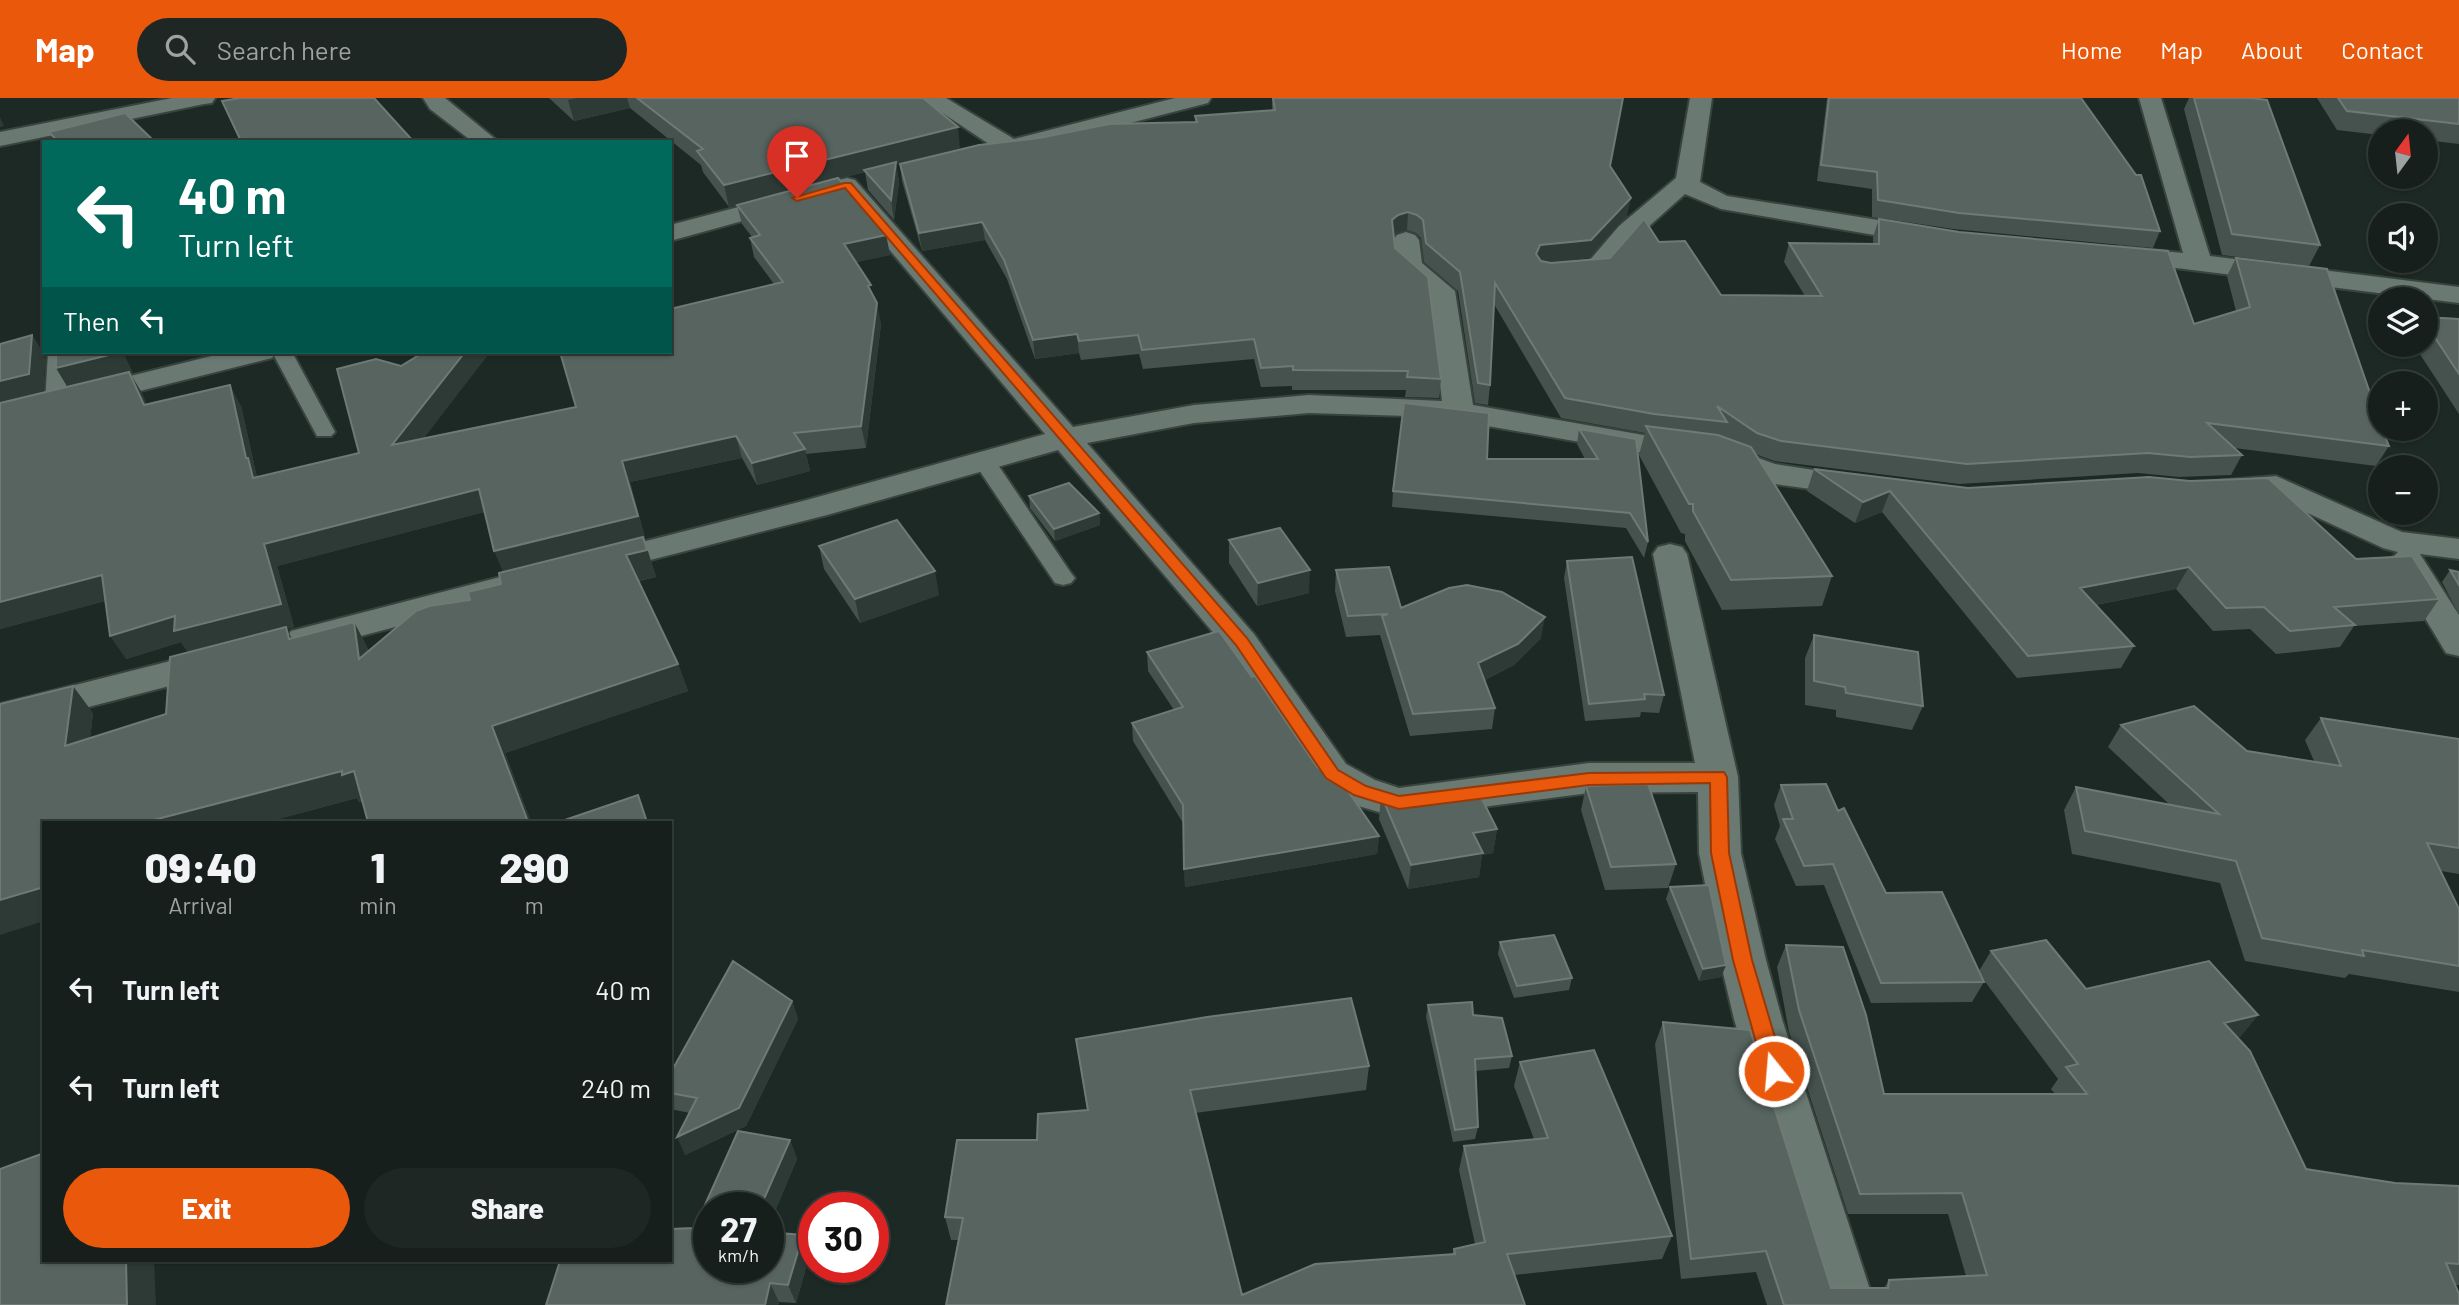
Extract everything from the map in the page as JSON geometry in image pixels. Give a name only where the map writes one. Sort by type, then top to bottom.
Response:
[{"type":"street","points":[[0,139],[204,98]]},
{"type":"street","points":[[434,98],[438,104],[485,140]]},
{"type":"street","points":[[931,98],[1010,146]]},
{"type":"street","points":[[983,153],[1200,98]]},
{"type":"street","points":[[1701,98],[1687,181],[1689,187],[1721,202],[1953,240]]},
{"type":"street","points":[[2150,98],[2199,262]]},
{"type":"street","points":[[672,232],[874,178]]},
{"type":"street","points":[[1548,271],[1597,268],[1638,218],[1687,181]]},
{"type":"street","points":[[826,190],[1066,438],[1241,642],[1332,774],[1360,790],[1399,803],[1589,779],[1718,777]]},
{"type":"street","points":[[1406,240],[1409,266],[1442,291],[1459,412]]},
{"type":"street","points":[[2090,252],[2199,262],[2459,295]]},
{"type":"street","points":[[0,417],[254,354]]},
{"type":"street","points":[[0,717],[815,508],[1066,438],[1194,414],[1309,404],[1408,407],[1459,412],[1649,444],[1717,452],[1768,473],[1892,489]]},
{"type":"street","points":[[2192,489],[2276,486],[2395,541],[2459,549]]},
{"type":"street","points":[[2395,541],[2459,644]]},
{"type":"street","points":[[1670,554],[1718,777],[1720,853],[1743,960],[1758,1019],[1847,1305]]},
{"type":"lane","points":[[55,404],[58,354]]},
{"type":"lane","points":[[283,354],[324,432]]},
{"type":"lane","points":[[984,461],[1063,578]]},
{"type":"building","points":[[240,98],[374,98],[412,140],[236,140],[240,139],[222,101]]},
{"type":"building","points":[[637,98],[923,98],[958,127],[724,185],[697,151],[703,149]]},
{"type":"building","points":[[1273,98],[1623,98],[1610,166],[1631,198],[1591,240],[1540,245],[1536,254],[1541,261],[1551,263],[1610,258],[1644,219],[1659,242],[1685,241],[1721,295],[1822,296],[1789,243],[1879,244],[1879,219],[1959,232],[2168,251],[2194,324],[2250,307],[2236,258],[2327,269],[2368,387],[2368,441],[2387,441],[2389,446],[2207,423],[2242,455],[2190,457],[2148,453],[1967,464],[1781,441],[1757,433],[1717,406],[1727,422],[1654,414],[1565,398],[1495,283],[1490,385],[1478,383],[1460,272],[1426,243],[1423,220],[1408,212],[1392,220],[1395,248],[1428,277],[1441,379],[1407,377],[1408,371],[1293,370],[1293,366],[1261,368],[1254,339],[1142,350],[1138,335],[1079,341],[1077,334],[1033,340],[1004,260],[982,222],[919,233],[900,164],[979,145],[1039,138],[1109,124],[1197,122],[1195,116],[1275,110]]},
{"type":"building","points":[[1829,98],[2081,98],[2136,175],[2141,175],[2160,231],[1959,213],[1878,200],[1877,172],[1821,165]]},
{"type":"building","points":[[2194,98],[2267,100],[2320,245],[2232,234]]},
{"type":"building","points":[[2338,98],[2459,98],[2459,124],[2438,122],[2438,119],[2347,111]]},
{"type":"building","points":[[125,113],[153,140],[56,140],[49,132]]},
{"type":"building","points":[[896,162],[891,200],[864,170]]},
{"type":"building","points":[[838,178],[886,235],[844,244],[871,285],[868,286],[877,303],[861,426],[794,433],[805,449],[752,463],[736,436],[622,461],[638,516],[494,551],[479,489],[264,544],[281,604],[174,631],[175,616],[110,636],[102,575],[0,602],[0,403],[129,372],[144,405],[230,385],[253,478],[359,453],[337,369],[376,359],[401,366],[421,354],[463,354],[392,445],[576,407],[561,354],[672,354],[672,309],[783,282],[750,238],[760,235],[737,205]]},
{"type":"building","points":[[2438,318],[2459,319],[2459,374],[2438,342]]},
{"type":"building","points":[[32,335],[29,374],[0,381],[0,344]]},
{"type":"building","points":[[56,354],[113,354],[56,368]]},
{"type":"building","points":[[1404,403],[1489,413],[1487,459],[1598,459],[1579,429],[1636,439],[1648,542],[1630,513],[1393,491]]},
{"type":"building","points":[[1646,426],[1718,435],[1751,447],[1832,576],[1731,580],[1693,511],[1693,504],[1689,504]]},
{"type":"building","points":[[1814,469],[1968,488],[2149,477],[2190,481],[2268,478],[2356,559],[2412,556],[2439,599],[2334,607],[2355,625],[2290,631],[2264,607],[2226,608],[2189,567],[2080,588],[2134,646],[2028,656],[1890,491],[1863,502]]},
{"type":"building","points":[[1069,483],[1099,513],[1054,529],[1029,496]]},
{"type":"building","points":[[897,520],[935,571],[855,599],[819,546]]},
{"type":"building","points":[[1280,528],[1310,570],[1258,583],[1229,540]]},
{"type":"building","points":[[643,537],[647,550],[626,555],[678,664],[492,726],[528,821],[368,821],[354,771],[342,775],[342,771],[150,821],[42,821],[42,888],[0,900],[0,704],[73,686],[65,746],[166,714],[170,657],[286,627],[289,639],[354,622],[359,659],[416,611],[429,606],[470,600],[468,592],[501,584],[499,573]]},
{"type":"building","points":[[1632,557],[1664,695],[1644,694],[1645,699],[1589,704],[1567,561]]},
{"type":"building","points":[[1389,567],[1401,608],[1449,588],[1467,585],[1502,592],[1545,617],[1518,644],[1478,663],[1495,708],[1413,714],[1382,616],[1388,614],[1348,616],[1336,570]]},
{"type":"building","points":[[2450,570],[2459,572],[2459,585]]},
{"type":"building","points":[[1219,631],[1252,677],[1255,676],[1317,767],[1343,784],[1379,836],[1184,869],[1183,805],[1132,723],[1183,707],[1147,652]]},
{"type":"building","points":[[1814,635],[1918,652],[1923,706],[1846,693],[1845,687],[1814,681]]},
{"type":"building","points":[[2194,706],[2247,751],[2341,766],[2321,718],[2459,739],[2459,848],[2427,843],[2459,909],[2459,966],[2362,950],[2364,956],[2262,938],[2236,861],[2085,831],[2076,787],[2219,814],[2121,725]]},
{"type":"building","points":[[1648,784],[1676,864],[1611,867],[1586,786]]},
{"type":"building","points":[[1826,784],[1838,811],[1844,808],[1886,893],[1942,892],[1984,982],[1881,983],[1833,864],[1804,866],[1783,819],[1793,819],[1781,785]]},
{"type":"building","points":[[1476,787],[1497,829],[1473,833],[1483,853],[1411,865],[1381,795],[1390,793],[1402,797]]},
{"type":"building","points":[[638,795],[647,821],[562,821]]},
{"type":"building","points":[[1709,885],[1726,965],[1703,969],[1670,887]]},
{"type":"building","points":[[1554,935],[1572,978],[1517,986],[1500,942]]},
{"type":"building","points":[[2046,940],[2086,989],[2209,961],[2258,1015],[2224,1023],[2250,1051],[2306,1169],[2395,1183],[2459,1186],[2459,1264],[2446,1263],[2459,1294],[2459,1305],[1784,1305],[1766,1251],[1691,1259],[1663,1022],[1750,1030],[1831,1288],[1888,1288],[1889,1280],[1987,1275],[1962,1193],[1860,1194],[1799,1010],[1786,945],[1843,947],[1866,1015],[1884,1094],[2087,1094],[2066,1067],[2078,1064],[1991,951]]},
{"type":"building","points":[[733,961],[792,1001],[739,1108],[677,1137],[697,1098],[672,1093],[672,1070]]},
{"type":"building","points":[[1351,998],[1369,1066],[1190,1090],[1242,1295],[1315,1264],[1455,1254],[1454,1249],[1485,1242],[1464,1146],[1548,1138],[1520,1062],[1594,1050],[1672,1236],[1507,1254],[1525,1305],[946,1305],[963,1218],[945,1217],[957,1140],[1037,1140],[1038,1114],[1088,1110],[1076,1039],[1207,1017]]},
{"type":"building","points":[[1472,1002],[1473,1015],[1502,1018],[1512,1056],[1475,1059],[1478,1127],[1455,1130],[1428,1005]]},
{"type":"building","points":[[738,1131],[790,1140],[767,1192],[711,1192]]},
{"type":"building","points":[[42,1154],[42,1262],[126,1262],[127,1305],[0,1305],[0,1169]]},
{"type":"building","points":[[693,1228],[693,1283],[770,1283],[765,1305],[546,1305],[560,1262],[672,1262],[672,1229]]},
{"type":"building","points":[[784,1233],[798,1235],[798,1252],[788,1285],[770,1283],[784,1283]]},
{"type":"route","points":[[797,198],[847,185],[1241,642],[1332,774],[1360,790],[1399,803],[1589,779],[1718,777],[1720,853],[1743,960],[1774,1071]]}]
